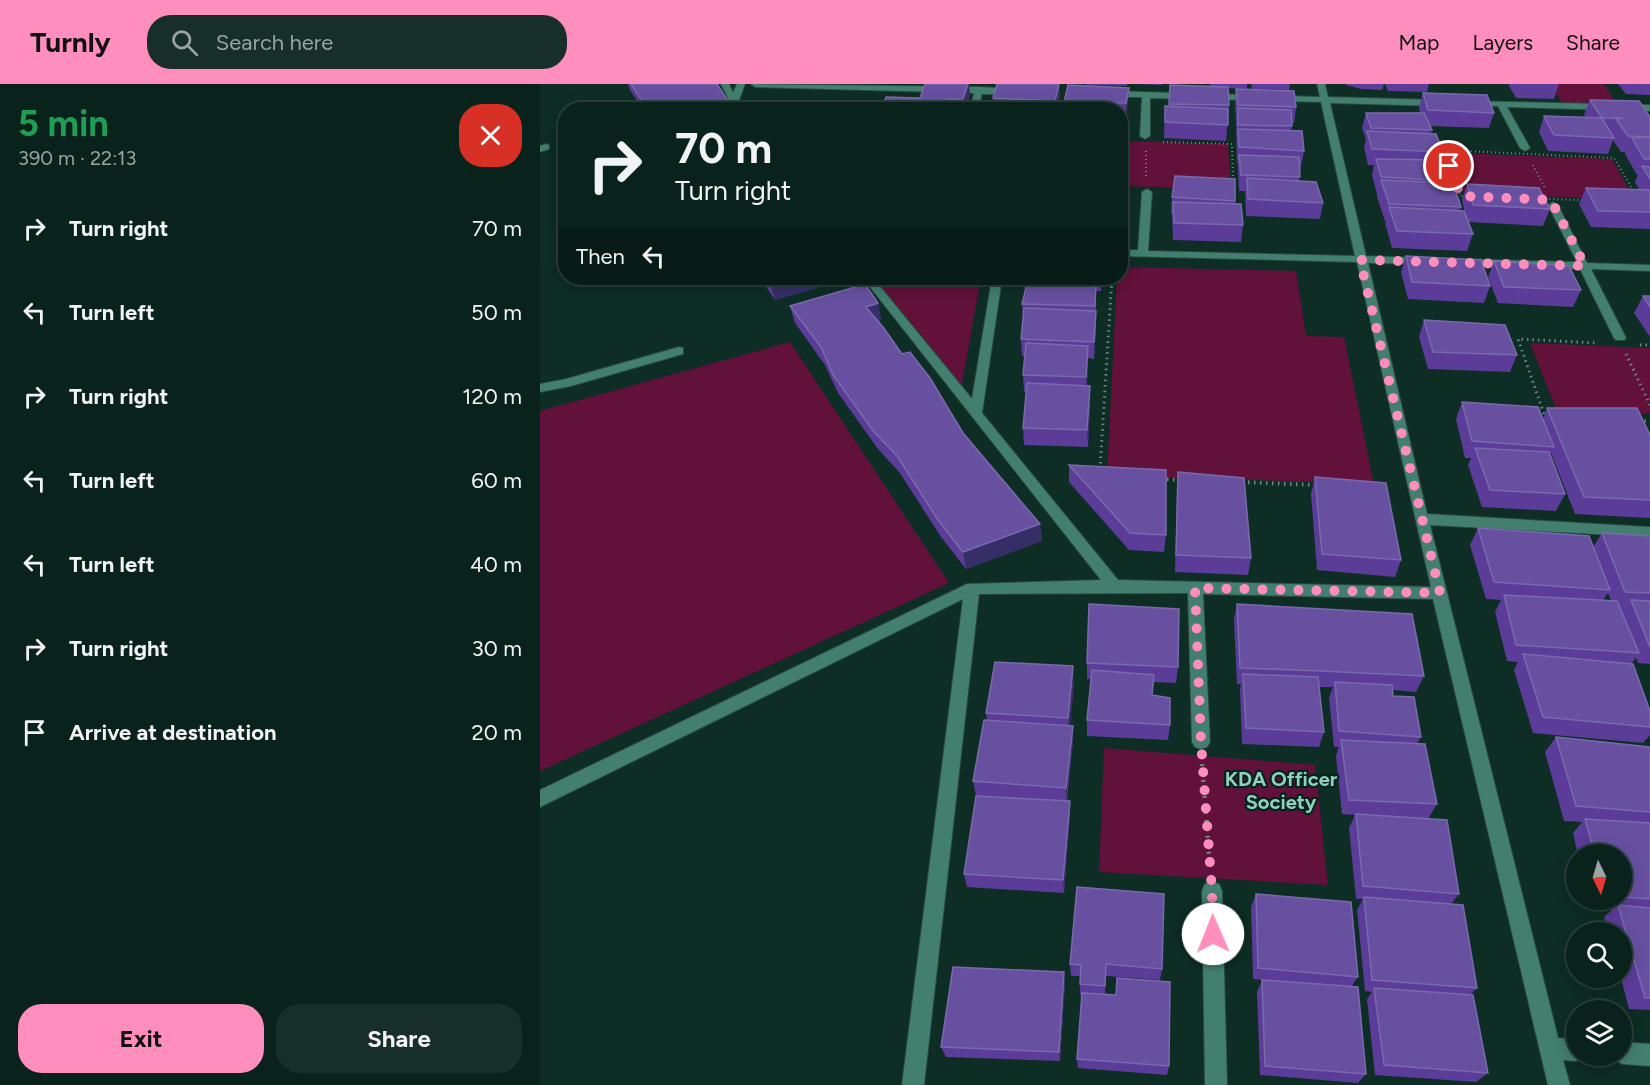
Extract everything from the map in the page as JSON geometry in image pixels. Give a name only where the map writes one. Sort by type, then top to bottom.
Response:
[{"type":"street","points":[[724,84],[735,102]]},
{"type":"street","points":[[738,102],[741,84]]},
{"type":"street","points":[[755,84],[1026,92]]},
{"type":"street","points":[[1321,84],[1360,260],[1559,1085]]},
{"type":"street","points":[[893,99],[898,88]]},
{"type":"street","points":[[976,102],[979,90]]},
{"type":"street","points":[[1103,94],[1650,108]]},
{"type":"street","points":[[1145,138],[1146,95]]},
{"type":"street","points":[[1501,104],[1526,150]]},
{"type":"street","points":[[1143,253],[1147,192]]},
{"type":"street","points":[[1552,202],[1621,341]]},
{"type":"street","points":[[1128,252],[1431,261]]},
{"type":"street","points":[[1455,262],[1650,268]]},
{"type":"street","points":[[874,285],[1114,586]]},
{"type":"street","points":[[976,413],[996,285]]},
{"type":"street","points":[[540,388],[567,383],[679,351]]},
{"type":"street","points":[[1422,519],[1650,532]]},
{"type":"street","points":[[540,799],[972,588],[1114,586],[1440,593]]},
{"type":"street","points":[[913,1085],[972,588]]},
{"type":"street","points":[[1195,588],[1201,742]]},
{"type":"street","points":[[1212,891],[1216,1085]]},
{"type":"street","points":[[1549,1048],[1566,1049]]},
{"type":"street","points":[[1632,1053],[1650,1054]]},
{"type":"path","points":[[1147,192],[1145,138],[1232,144],[1233,182]]},
{"type":"path","points":[[1443,150],[1526,150],[1614,158],[1640,202],[1552,202],[1461,196],[1443,150]]},
{"type":"path","points":[[1526,150],[1552,202]]},
{"type":"path","points":[[1100,477],[1112,285]]},
{"type":"path","points":[[1556,417],[1545,417],[1518,339],[1621,341],[1650,345]]},
{"type":"path","points":[[1621,341],[1650,405]]},
{"type":"path","points":[[1638,421],[1650,421]]},
{"type":"path","points":[[1158,479],[1182,480]]},
{"type":"path","points":[[1240,482],[1322,485]]},
{"type":"path","points":[[1201,742],[1212,891]]},
{"type":"shaded area","points":[[1550,84],[1604,84],[1619,108],[1564,106]]},
{"type":"shaded area","points":[[1128,141],[1228,144],[1231,189],[1128,186]]},
{"type":"shaded area","points":[[1450,153],[1612,159],[1635,200],[1464,193]]},
{"type":"shaded area","points":[[1128,267],[1296,271],[1306,336],[1344,337],[1374,484],[1107,475],[1117,285],[1128,285]]},
{"type":"shaded area","points":[[874,285],[980,285],[960,394]]},
{"type":"shaded area","points":[[790,342],[949,583],[540,771],[540,411]]},
{"type":"shaded area","points":[[1530,343],[1650,348],[1650,414],[1556,409]]},
{"type":"shaded area","points":[[1104,748],[1315,765],[1328,885],[1099,872]]},
{"type":"building","points":[[631,84],[717,84],[729,102],[643,102]]},
{"type":"building","points":[[925,84],[968,84],[963,99],[947,99],[946,102],[884,102],[886,97],[920,98]]},
{"type":"building","points":[[997,84],[1059,84],[1055,101],[993,98]]},
{"type":"building","points":[[1068,85],[1129,88],[1126,102],[1064,102]]},
{"type":"building","points":[[1170,85],[1228,87],[1229,105],[1169,104]]},
{"type":"building","points":[[1236,89],[1294,91],[1296,107],[1238,105]]},
{"type":"building","points":[[1423,93],[1487,95],[1494,113],[1428,110]]},
{"type":"building","points":[[1590,100],[1639,101],[1650,117],[1650,137],[1628,136],[1616,119],[1623,118],[1602,118]]},
{"type":"building","points":[[1165,106],[1228,109],[1228,125],[1165,122]]},
{"type":"building","points":[[1238,108],[1291,110],[1292,126],[1238,125]]},
{"type":"building","points":[[1366,113],[1424,113],[1432,130],[1371,128]]},
{"type":"building","points":[[1544,116],[1602,118],[1614,138],[1554,135]]},
{"type":"building","points":[[1238,129],[1302,131],[1304,151],[1239,147]]},
{"type":"building","points":[[1367,131],[1436,134],[1443,152],[1372,149]]},
{"type":"building","points":[[1650,137],[1650,159],[1644,159],[1632,138]]},
{"type":"building","points":[[1239,155],[1299,157],[1300,177],[1241,175]]},
{"type":"building","points":[[1376,159],[1447,160],[1454,181],[1381,177]]},
{"type":"building","points":[[1642,166],[1650,167],[1650,179]]},
{"type":"building","points":[[1175,176],[1235,179],[1235,201],[1172,197]]},
{"type":"building","points":[[1247,178],[1316,182],[1323,203],[1248,199]]},
{"type":"building","points":[[1381,180],[1453,183],[1461,207],[1389,204]]},
{"type":"building","points":[[1467,184],[1539,188],[1550,209],[1473,205]]},
{"type":"building","points":[[1586,188],[1650,190],[1650,212],[1598,211]]},
{"type":"building","points":[[1173,202],[1241,204],[1243,225],[1174,223]]},
{"type":"building","points":[[1389,207],[1464,211],[1473,234],[1397,231]]},
{"type":"building","points":[[1406,256],[1481,260],[1490,286],[1412,282]]},
{"type":"building","points":[[1494,261],[1569,266],[1581,290],[1504,287]]},
{"type":"building","points":[[866,285],[878,303],[866,307],[902,354],[910,352],[930,378],[963,433],[1040,524],[963,552],[938,520],[897,456],[874,432],[833,375],[821,347],[790,306]]},
{"type":"building","points":[[1027,285],[1096,285],[1095,306],[1022,304]]},
{"type":"building","points":[[1643,296],[1650,296],[1650,307]]},
{"type":"building","points":[[1024,308],[1096,311],[1094,342],[1021,339]]},
{"type":"building","points":[[1424,320],[1505,325],[1517,355],[1433,352]]},
{"type":"building","points":[[1026,343],[1088,346],[1086,377],[1023,375]]},
{"type":"building","points":[[1027,383],[1090,386],[1087,430],[1023,428]]},
{"type":"building","points":[[1462,402],[1538,407],[1554,447],[1472,441]]},
{"type":"building","points":[[1547,408],[1637,408],[1650,435],[1650,500],[1584,497]]},
{"type":"building","points":[[1475,448],[1549,452],[1565,494],[1490,490]]},
{"type":"building","points":[[1069,465],[1166,470],[1166,535],[1130,533]]},
{"type":"building","points":[[1178,472],[1244,478],[1251,558],[1176,555]]},
{"type":"building","points":[[1315,477],[1386,483],[1401,560],[1322,554]]},
{"type":"building","points":[[1478,528],[1589,536],[1610,590],[1494,582]]},
{"type":"building","points":[[1602,533],[1650,536],[1650,593],[1625,592]]},
{"type":"building","points":[[1504,595],[1617,601],[1639,653],[1516,645]]},
{"type":"building","points":[[1631,600],[1650,601],[1650,647]]},
{"type":"building","points":[[1089,604],[1179,609],[1178,667],[1087,663]]},
{"type":"building","points":[[1237,604],[1412,614],[1424,676],[1240,668]]},
{"type":"building","points":[[1523,654],[1633,664],[1650,711],[1650,727],[1543,717]]},
{"type":"building","points":[[995,662],[1073,666],[1068,718],[986,713]]},
{"type":"building","points":[[1092,670],[1154,675],[1152,695],[1170,698],[1170,725],[1087,720]]},
{"type":"building","points":[[1243,674],[1318,677],[1324,732],[1246,728]]},
{"type":"building","points":[[1335,682],[1392,685],[1393,696],[1414,697],[1421,737],[1339,731]]},
{"type":"building","points":[[984,720],[1073,726],[1066,788],[973,781]]},
{"type":"building","points":[[1556,737],[1650,747],[1650,812],[1576,806]]},
{"type":"building","points":[[1341,740],[1425,744],[1437,804],[1349,800]]},
{"type":"building","points":[[976,796],[1070,801],[1063,880],[964,874]]},
{"type":"building","points":[[1356,814],[1447,820],[1459,894],[1363,886]]},
{"type":"building","points":[[1585,819],[1650,823],[1650,899],[1632,898],[1632,844],[1592,844]]},
{"type":"building","points":[[1077,887],[1164,894],[1162,969],[1106,964],[1105,986],[1080,984],[1081,965],[1070,964]]},
{"type":"building","points":[[1256,894],[1351,902],[1358,977],[1258,968]]},
{"type":"building","points":[[1364,897],[1463,905],[1477,988],[1372,980]]},
{"type":"building","points":[[1632,906],[1650,908],[1650,998],[1645,998],[1632,953],[1632,922],[1623,922],[1619,910],[1632,910]]},
{"type":"building","points":[[953,967],[1064,972],[1059,1052],[941,1047]]},
{"type":"building","points":[[1117,978],[1170,982],[1169,1066],[1077,1059],[1082,993],[1116,995]]},
{"type":"building","points":[[1262,980],[1358,987],[1366,1074],[1265,1066]]},
{"type":"building","points":[[1374,988],[1473,995],[1488,1073],[1384,1065]]},
{"type":"district","name":"KDA Officer Society","points":[[1281,790]]},
{"type":"route","points":[[1213,934],[1201,742],[1195,588],[1440,593],[1360,260],[1585,266],[1551,200],[1461,196],[1449,166]]}]
